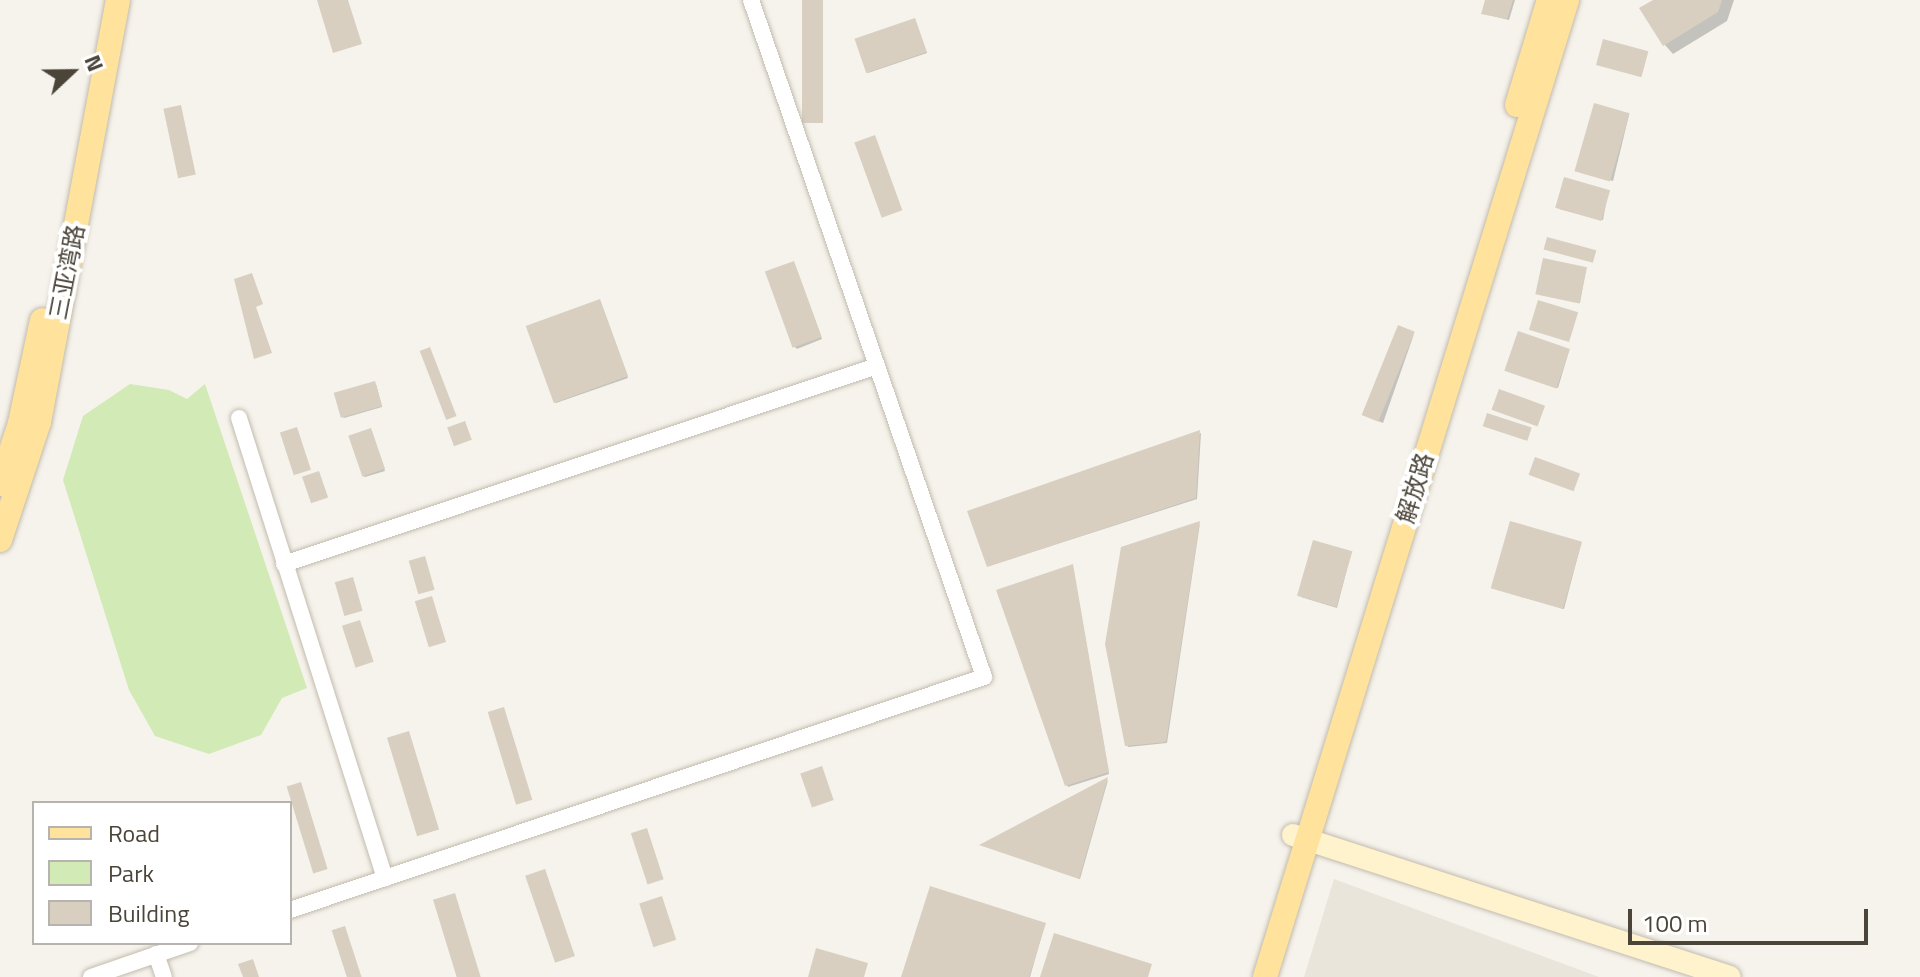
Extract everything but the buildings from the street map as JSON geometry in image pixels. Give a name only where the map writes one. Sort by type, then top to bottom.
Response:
[{"type":"main road","name":"三亚湾路","points":[[0,484],[23,408],[104,0]]},
{"type":"main road","name":"三亚湾路","points":[[0,540],[39,422],[118,0]]},
{"type":"main road","points":[[1251,977],[1300,837],[1549,0]]},
{"type":"main road","name":"解放路","points":[[1265,977],[1300,837],[1567,0]]},
{"type":"street","points":[[292,909],[984,677],[751,0]]},
{"type":"street","points":[[284,564],[877,366]]},
{"type":"street","points":[[239,418],[385,878]]},
{"type":"street","points":[[1300,837],[1730,977]]},
{"type":"street","points":[[91,977],[184,945]]},
{"type":"street","points":[[156,954],[164,977]]},
{"type":"shaded area","points":[[1334,879],[1599,977],[1304,977]]},
{"type":"green space","points":[[130,384],[169,390],[187,399],[205,384],[307,688],[282,698],[261,735],[209,754],[155,736],[129,690],[63,480],[83,416]]}]
